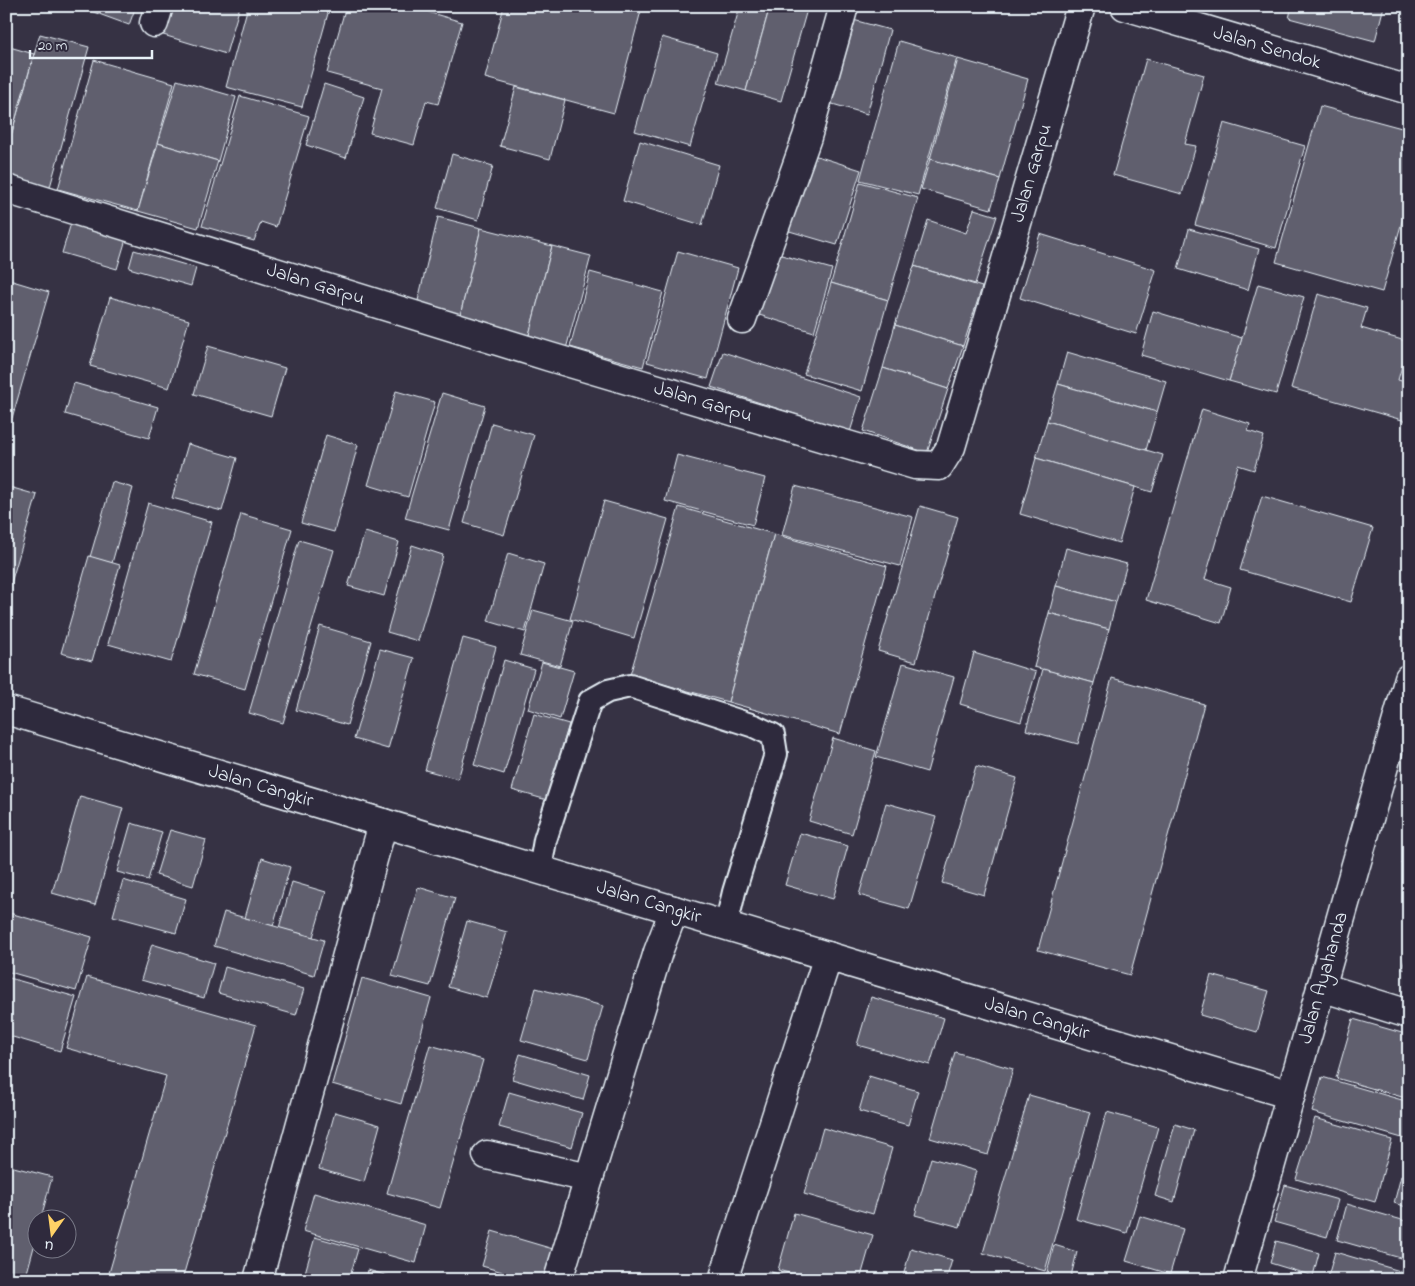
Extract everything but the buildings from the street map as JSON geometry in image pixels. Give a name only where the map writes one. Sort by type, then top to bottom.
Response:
[{"type":"street","points":[[742,319],[807,137],[844,6]]},
{"type":"street","name":"Jalan Garpu","points":[[6,189],[550,357],[915,465],[939,466],[951,447],[1081,6]]},
{"type":"street","name":"Jalan Sendok","points":[[1125,6],[1409,90]]},
{"type":"street","name":"Jalan Ayahanda","points":[[1238,1280],[1409,678]]},
{"type":"street","name":"Jalan Cangkir","points":[[6,710],[1291,1095]]},
{"type":"street","points":[[258,1280],[383,823]]},
{"type":"street","points":[[558,1280],[658,952],[674,910]]},
{"type":"street","points":[[723,1280],[828,956]]},
{"type":"street","points":[[1321,988],[1409,1014]]},
{"type":"street","points":[[487,1155],[589,1178]]},
{"type":"lane","points":[[540,870],[545,840],[590,701],[608,691],[630,686],[754,726],[773,735],[776,754],[734,892],[726,926]]}]
